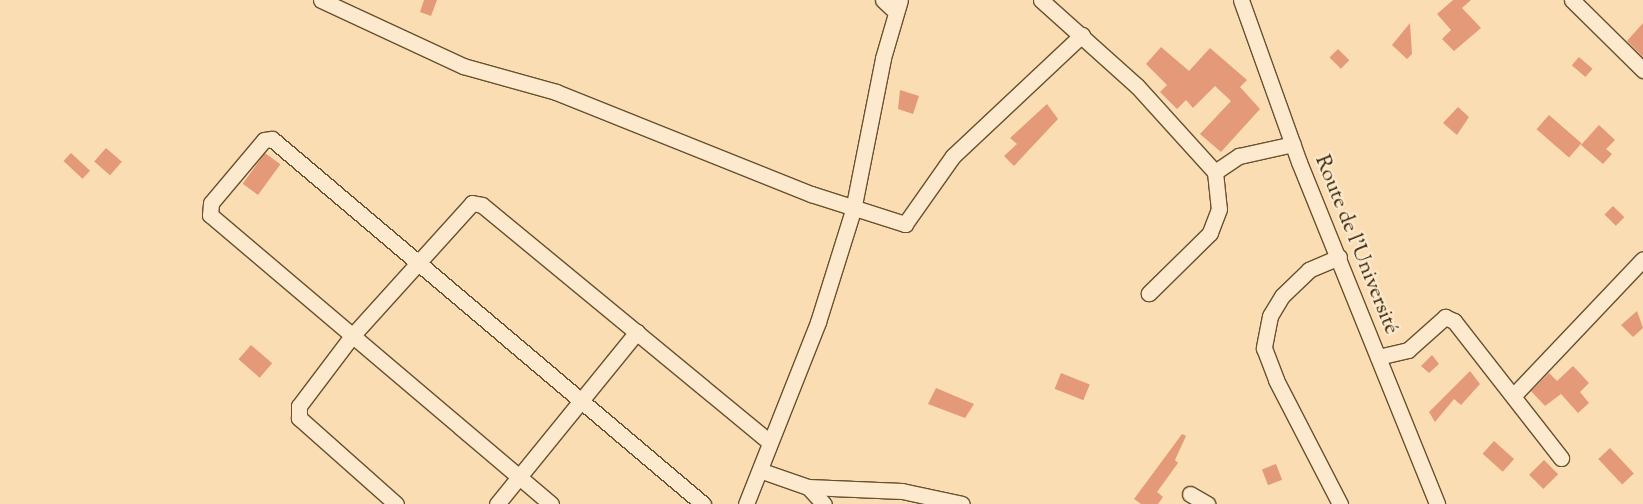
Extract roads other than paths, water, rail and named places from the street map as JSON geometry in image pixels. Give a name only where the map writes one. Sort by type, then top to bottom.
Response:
[{"type":"street","points":[[321,0],[463,66],[556,92],[853,210],[905,224],[953,156],[1082,35]]},
{"type":"street","points":[[746,504],[762,471],[769,442],[818,322],[853,210],[898,5],[882,0]]},
{"type":"street","points":[[1041,0],[1137,86],[1215,172],[1219,209],[1210,233],[1149,293]]},
{"type":"street","name":"Route de l'Université","points":[[1241,0],[1293,144],[1437,504]]},
{"type":"street","points":[[1572,0],[1643,70]]},
{"type":"street","points":[[551,504],[210,215],[211,203],[264,140],[272,139],[703,504]]},
{"type":"street","points":[[1215,172],[1239,156],[1293,144]]},
{"type":"street","points":[[396,504],[299,418],[299,406],[352,336],[463,208],[472,203],[482,205],[769,442]]},
{"type":"street","points":[[1339,257],[1309,270],[1282,296],[1270,316],[1264,348],[1276,380],[1340,504]]},
{"type":"street","points":[[1514,395],[1643,259]]},
{"type":"street","points":[[1378,357],[1408,350],[1445,317],[1514,395],[1561,458]]},
{"type":"street","points":[[497,504],[637,332]]},
{"type":"street","points":[[762,471],[808,487],[902,490],[962,504]]},
{"type":"street","points":[[808,487],[824,504]]},
{"type":"street","points":[[1190,494],[1207,504]]}]
